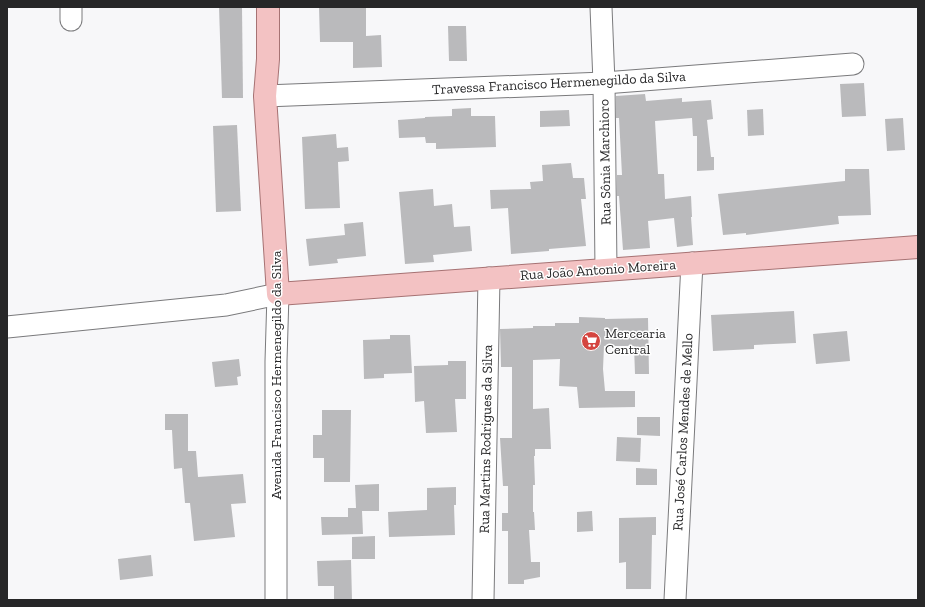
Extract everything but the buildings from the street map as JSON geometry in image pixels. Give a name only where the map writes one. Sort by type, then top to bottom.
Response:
[{"type":"main road","name":"Avenida Francisco Hermenegildo da Silva","points":[[268,7],[268,59],[265,96],[278,294]]},
{"type":"main road","name":"Rua João Antonio Moreira","points":[[278,294],[918,247]]},
{"type":"street","name":"Rua Sônia Marchioro","points":[[601,7],[604,83],[606,270]]},
{"type":"street","name":"Travessa Francisco Hermenegildo da Silva","points":[[265,96],[604,83],[853,64]]},
{"type":"street","name":"Rua José Carlos Mendes de Mello","points":[[675,600],[692,263]]},
{"type":"street","name":"Rua Martins Rodrigues da Silva","points":[[483,600],[489,278]]},
{"type":"street","points":[[7,327],[226,305],[278,294]]},
{"type":"street","name":"Avenida Francisco Hermenegildo da Silva","points":[[276,600],[276,360],[278,294]]},
{"type":"place","name":"Mercearia Central","points":[[591,341]]}]
